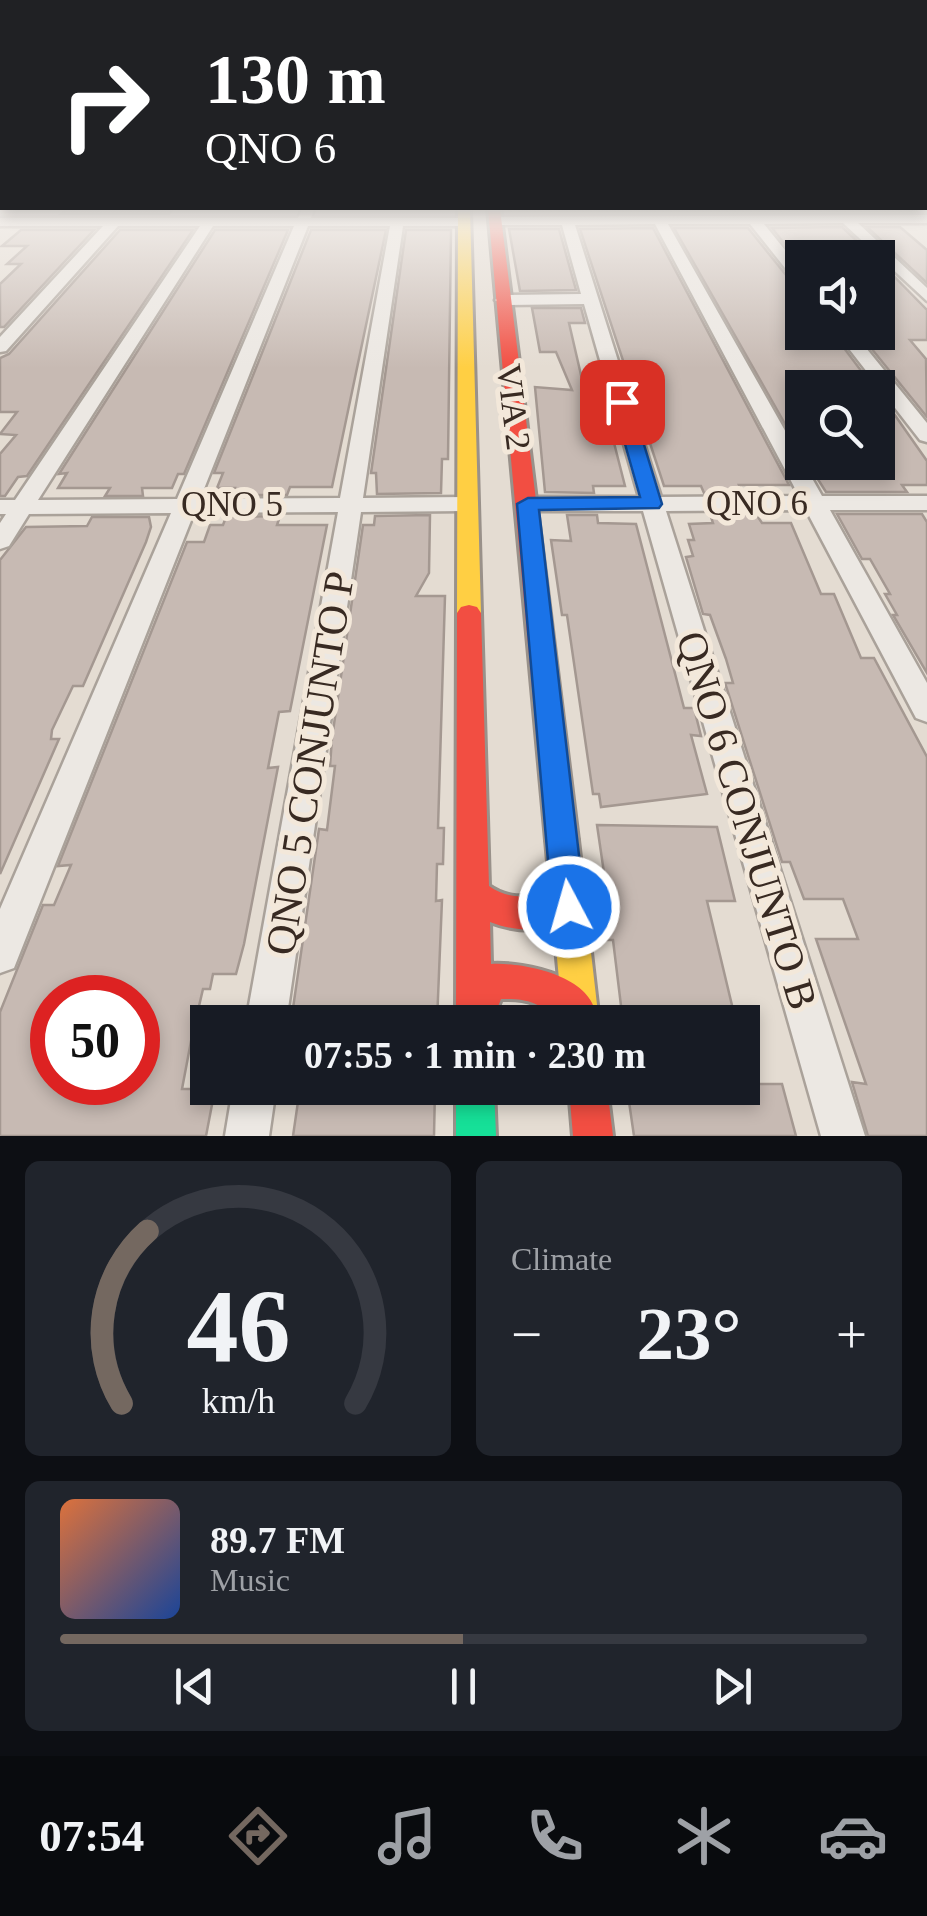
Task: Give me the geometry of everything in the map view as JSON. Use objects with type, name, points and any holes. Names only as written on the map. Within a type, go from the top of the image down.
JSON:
[{"type":"main road","name":"VIA 2","points":[[460,262],[474,1005]]},
{"type":"main road","name":"VIA 2","points":[[499,262],[528,504],[579,1005]]},
{"type":"main road","points":[[463,318],[503,312]]},
{"type":"main road","points":[[473,894],[483,904],[522,920],[569,907]]},
{"type":"main road","points":[[480,1005],[491,982],[528,978],[556,991],[568,1005]]},
{"type":"main road","points":[[475,1105],[476,1136]]},
{"type":"main road","points":[[589,1105],[592,1136]]},
{"type":"street","points":[[0,346],[77,262]]},
{"type":"street","points":[[0,541],[12,507],[181,262]]},
{"type":"street","points":[[0,954],[287,262]]},
{"type":"street","name":"QNO 5 CONJUNTO P","points":[[269,1005],[328,667],[390,262]]},
{"type":"street","name":"QNO 6 CONJUNTO B","points":[[580,262],[844,1136]]},
{"type":"street","points":[[683,262],[927,710]]},
{"type":"street","points":[[892,262],[927,296]]},
{"type":"street","points":[[503,312],[592,299]]},
{"type":"street","points":[[858,350],[927,436]]},
{"type":"street","name":"QNO 6","points":[[528,504],[927,502]]},
{"type":"street","name":"QNO 5","points":[[12,507],[464,504]]},
{"type":"street","points":[[247,1136],[252,1105]]},
{"type":"building","points":[[64,262],[0,327],[0,284],[21,264],[7,264]]},
{"type":"building","points":[[91,262],[171,262],[27,476],[18,477],[5,496],[0,496],[0,454],[16,435],[0,434],[17,412],[0,412],[0,358],[9,354]]},
{"type":"building","points":[[195,262],[274,262],[184,474],[178,474],[172,488],[142,488],[143,496],[105,496],[110,488],[58,488],[67,473],[59,474]]},
{"type":"building","points":[[298,262],[379,262],[332,487],[290,487],[287,495],[233,495],[235,488],[217,488],[223,473],[214,473]]},
{"type":"building","points":[[401,262],[451,262],[448,459],[442,459],[441,493],[377,494],[376,473],[371,473]]},
{"type":"building","points":[[515,262],[568,262],[576,290],[520,291]]},
{"type":"building","points":[[591,262],[671,262],[789,485],[739,485],[743,493],[704,493],[701,486],[664,486]]},
{"type":"building","points":[[693,262],[775,262],[785,274],[785,350],[846,350],[860,370],[785,370],[785,424]]},
{"type":"building","points":[[905,262],[927,262],[927,283]]},
{"type":"building","points":[[895,277],[927,310],[927,340],[910,340],[926,359],[927,417],[895,378],[895,370],[889,370],[873,350],[895,350]]},
{"type":"building","points":[[532,308],[581,308],[585,323],[569,323],[584,388],[600,388],[625,486],[593,486],[594,493],[545,492],[535,387],[572,390],[556,352],[540,352]]},
{"type":"building","points":[[895,415],[927,461],[927,485],[902,485],[907,492],[826,492],[818,480],[895,480]]},
{"type":"building","points":[[710,514],[756,514],[762,523],[791,523],[821,594],[834,594],[861,658],[874,658],[927,757],[927,1136],[868,1136],[852,1082],[866,1084],[816,939],[858,939],[843,899],[804,899],[790,862],[782,862],[725,683],[733,683],[726,659],[710,615],[703,614],[686,557],[693,556],[689,524],[713,523]]},
{"type":"building","points":[[837,514],[922,514],[927,522],[927,673],[893,615],[897,615],[885,594],[890,594],[870,559],[862,559]]},
{"type":"building","points":[[430,515],[429,573],[416,596],[445,596],[438,828],[444,828],[443,864],[437,864],[436,901],[442,900],[438,1005],[293,1005],[319,829],[327,830],[335,766],[330,766],[332,738],[363,525],[374,525],[375,516]]},
{"type":"building","points":[[567,515],[597,515],[598,523],[636,524],[684,708],[694,708],[701,736],[691,735],[707,794],[601,807],[599,794],[593,794],[567,615],[562,615],[551,540],[571,541]]},
{"type":"building","points":[[280,516],[277,525],[327,525],[290,711],[279,712],[268,768],[278,767],[236,974],[213,974],[210,989],[203,989],[199,1005],[190,1005],[190,1047],[182,1089],[190,1089],[190,1105],[212,1105],[206,1136],[0,1136],[0,1012],[43,905],[54,905],[71,865],[58,866],[187,542],[204,542],[210,525],[223,525],[226,517]]},
{"type":"building","points":[[92,517],[149,517],[151,527],[146,542],[83,686],[73,686],[52,730],[51,739],[59,739],[0,874],[0,560],[26,527],[87,526]]},
{"type":"building","points":[[597,825],[717,827],[735,901],[707,901],[732,1005],[621,1005],[613,940],[604,940],[600,900],[608,900]]},
{"type":"building","points":[[760,1084],[782,1084],[796,1136],[634,1136],[629,1105],[760,1105]]},
{"type":"building","points":[[298,1105],[435,1105],[434,1136],[293,1136]]},
{"type":"traffic: fast","points":[[475,1105],[476,1136]]},
{"type":"traffic: slow","points":[[465,262],[469,613]]},
{"type":"traffic: slow","points":[[562,840],[579,1005]]},
{"type":"traffic: jam","points":[[499,262],[562,840]]},
{"type":"traffic: jam","points":[[469,613],[474,1005]]},
{"type":"traffic: jam","points":[[473,894],[496,908],[519,914],[569,907]]},
{"type":"traffic: jam","points":[[478,1005],[491,982],[520,981],[542,986],[568,1005]]},
{"type":"traffic: jam","points":[[590,1105],[593,1136]]},
{"type":"route","points":[[569,907],[528,504],[652,504],[622,402]]}]
